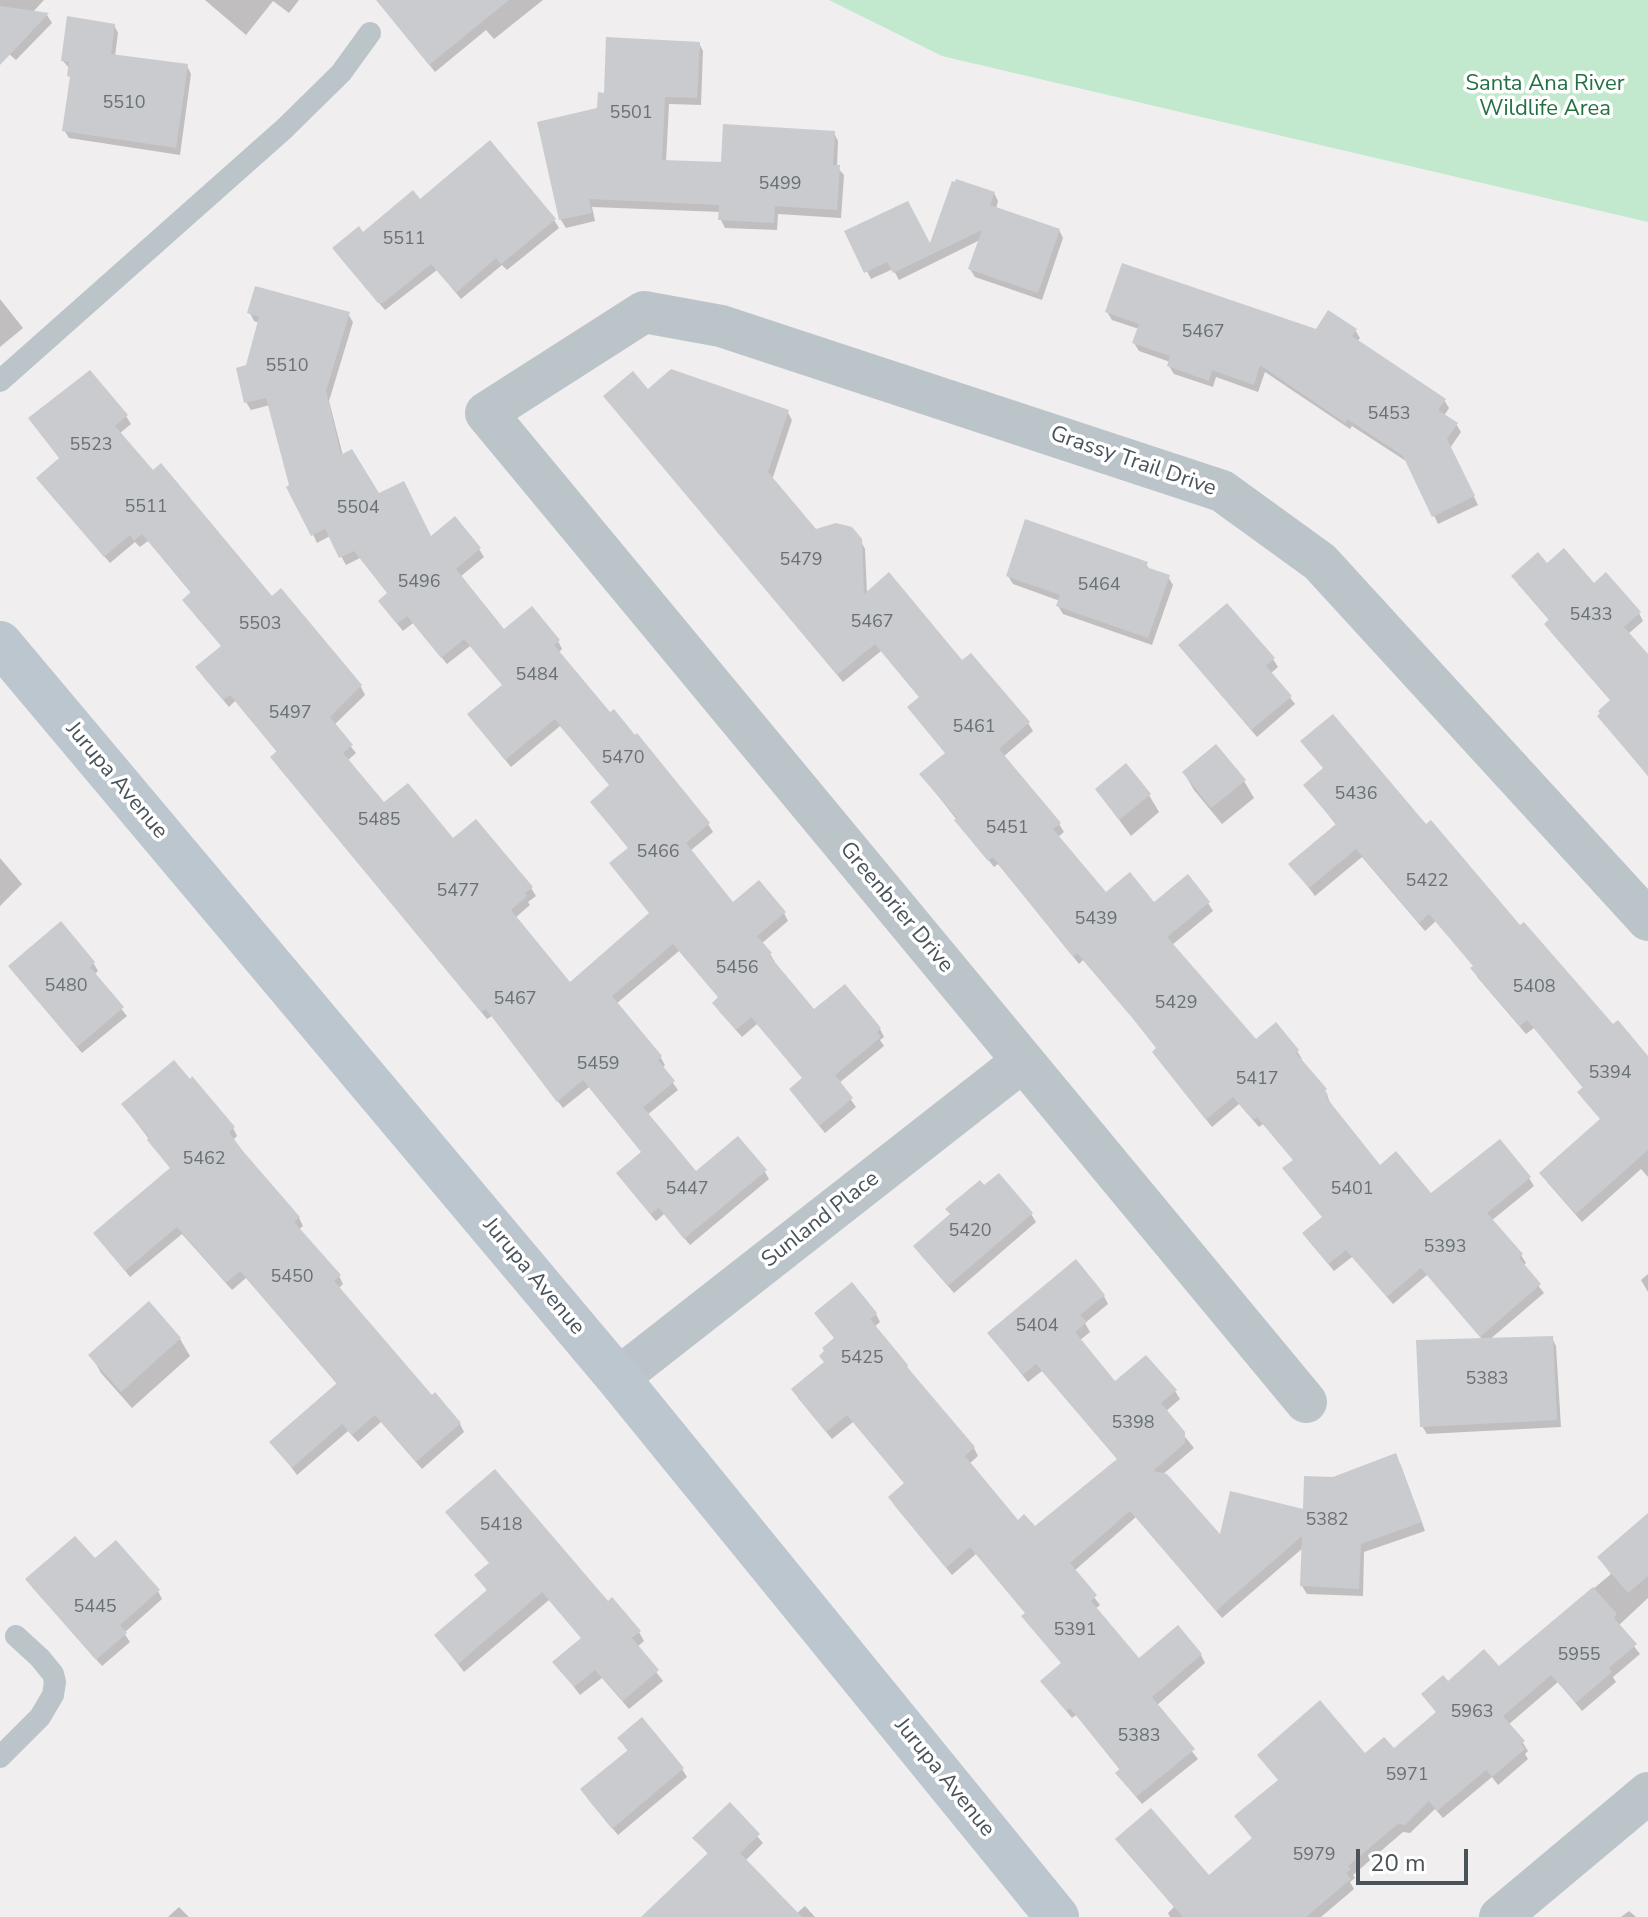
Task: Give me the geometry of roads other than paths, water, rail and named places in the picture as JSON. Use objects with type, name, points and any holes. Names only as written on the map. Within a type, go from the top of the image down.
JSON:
[{"type":"main road","name":"Jurupa Avenue","points":[[0,643],[618,1378],[1057,1917]]},
{"type":"street","name":"Grassy Trail Drive","points":[[486,413],[644,312],[721,326],[1222,491],[1320,562],[1648,920]]},
{"type":"street","name":"Greenbrier Drive","points":[[486,413],[1306,1402]]},
{"type":"street","name":"Sunland Place","points":[[618,1378],[1023,1061]]},
{"type":"street","points":[[1500,1917],[1645,1801]]},
{"type":"lane","points":[[0,381],[284,129],[341,73],[370,33]]},
{"type":"lane","points":[[0,1757],[40,1717],[53,1695],[55,1682],[53,1674],[40,1658],[16,1636]]},
{"type":"park label","name":"Santa Ana River Wildlife Area","points":[[1545,98]]}]
